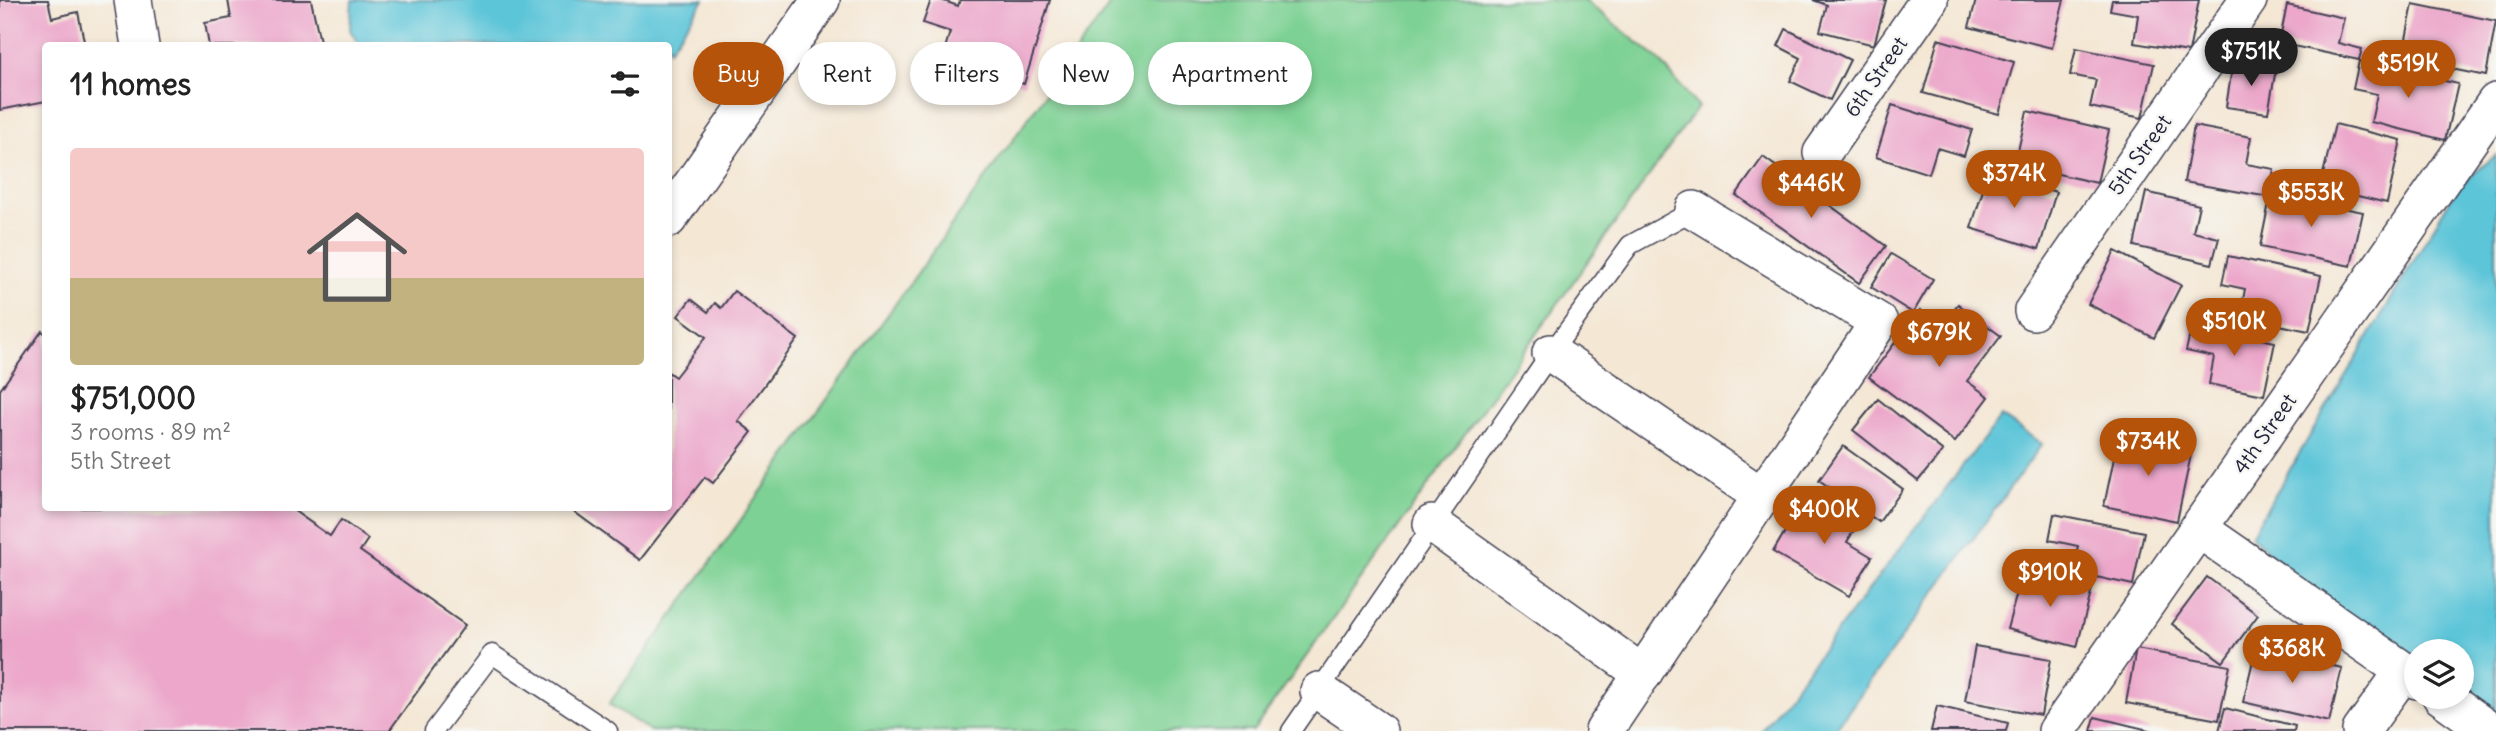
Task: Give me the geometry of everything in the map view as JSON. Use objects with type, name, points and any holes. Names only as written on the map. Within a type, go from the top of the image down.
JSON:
[{"type":"street","points":[[133,0],[139,42]]},
{"type":"street","points":[[672,213],[821,0]]},
{"type":"street","name":"6th Street","points":[[1822,153],[1929,0]]},
{"type":"street","name":"5th Street","points":[[2033,311],[2248,0]]},
{"type":"street","name":"4th Street","points":[[2057,731],[2496,102]]},
{"type":"street","points":[[1604,731],[1879,322],[1694,210]]},
{"type":"street","points":[[1551,353],[1763,497]]},
{"type":"street","points":[[1432,524],[1643,674]]},
{"type":"street","points":[[2199,529],[2404,671]]},
{"type":"street","points":[[2361,731],[2404,682]]},
{"type":"street","points":[[1319,691],[1378,731]]},
{"type":"street","points":[[2459,709],[2490,731]]},
{"type":"lane","points":[[1291,731],[1551,353],[1630,245],[1694,210]]},
{"type":"lane","points":[[436,730],[492,654],[608,731]]},
{"type":"green space","points":[[1113,0],[1585,0],[1659,60],[1698,107],[1253,731],[650,731],[609,704],[1038,105],[1134,105],[1134,42],[1083,42]]},
{"type":"water","points":[[352,0],[704,0],[672,46],[672,42],[357,42],[350,30]]},
{"type":"water","points":[[2496,155],[2496,728],[2474,707],[2474,639],[2404,639],[2404,669],[2354,636],[2251,535],[2457,188]]},
{"type":"water","points":[[2001,416],[2042,444],[1834,731],[1761,731]]},
{"type":"building","points":[[0,0],[48,0],[52,18],[78,12],[84,42],[42,42],[42,102],[0,110]]},
{"type":"building","points":[[228,0],[311,0],[320,42],[208,42],[205,23],[231,18]]},
{"type":"building","points":[[931,0],[941,0],[958,6],[960,0],[1050,0],[1024,84],[1024,42],[947,42],[950,32],[923,23]]},
{"type":"building","points":[[1813,0],[1886,0],[1874,45],[1820,31],[1827,5]]},
{"type":"building","points":[[1976,0],[2064,0],[2052,48],[1969,27]]},
{"type":"building","points":[[2112,0],[2199,0],[2189,52],[2134,43],[2138,15],[2110,10]]},
{"type":"building","points":[[2413,4],[2496,21],[2486,76],[2402,59]]},
{"type":"building","points":[[2287,5],[2344,18],[2338,43],[2362,49],[2359,60],[2279,43]]},
{"type":"building","points":[[1786,29],[1850,60],[1830,100],[1790,81],[1801,58],[1778,46]]},
{"type":"building","points":[[1938,39],[2014,62],[1999,114],[1923,93]]},
{"type":"building","points":[[2076,48],[2154,64],[2142,118],[2090,107],[2096,80],[2070,75]]},
{"type":"building","points":[[2359,61],[2458,84],[2445,140],[2371,122],[2377,94],[2353,89]]},
{"type":"building","points":[[2233,62],[2276,69],[2268,113],[2226,107]]},
{"type":"building","points":[[1892,105],[1972,130],[1964,156],[1937,148],[1929,174],[1876,157]]},
{"type":"building","points":[[2027,111],[2109,130],[2097,183],[2015,164]]},
{"type":"building","points":[[2335,124],[2401,140],[2387,203],[2320,187]]},
{"type":"building","points":[[2194,126],[2251,137],[2246,164],[2274,169],[2269,197],[2184,182]]},
{"type":"building","points":[[1763,157],[1886,246],[1859,283],[1736,195]]},
{"type":"building","points":[[1989,171],[2056,192],[2039,249],[1971,228]]},
{"type":"building","points":[[2146,192],[2199,205],[2193,232],[2219,238],[2212,264],[2134,246]]},
{"type":"building","points":[[2271,193],[2363,212],[2351,266],[2260,247]]},
{"type":"building","points":[[2115,251],[2181,285],[2154,338],[2088,304]]},
{"type":"building","points":[[1891,254],[1933,279],[1913,313],[1871,287]]},
{"type":"building","points":[[2228,256],[2321,276],[2309,331],[2240,317],[2245,289],[2222,284]]},
{"type":"building","points":[[734,291],[798,339],[738,421],[752,432],[713,483],[705,477],[640,560],[573,511],[672,511],[672,375],[675,377],[706,337],[678,316],[691,299],[708,312],[715,303],[721,308]]},
{"type":"building","points":[[1958,304],[2001,336],[1967,381],[1989,397],[1955,442],[1869,377],[1920,310],[1941,326]]},
{"type":"building","points":[[2192,325],[2275,342],[2264,395],[2209,384],[2214,357],[2186,351]]},
{"type":"building","points":[[42,331],[42,511],[294,511],[330,536],[341,520],[368,539],[360,551],[465,625],[389,731],[0,731],[0,390]]},
{"type":"building","points":[[1878,399],[1943,451],[1918,481],[1853,430]]},
{"type":"building","points":[[2119,434],[2192,450],[2177,521],[2104,506]]},
{"type":"building","points":[[1843,446],[1903,489],[1879,522],[1819,480]]},
{"type":"building","points":[[1807,494],[1858,523],[1847,542],[1872,557],[1849,596],[1773,552]]},
{"type":"building","points":[[2054,514],[2144,532],[2133,585],[2073,572],[2078,546],[2049,540]]},
{"type":"building","points":[[2023,571],[2092,589],[2077,647],[2007,629]]},
{"type":"building","points":[[2207,577],[2258,615],[2223,662],[2172,624]]},
{"type":"building","points":[[1975,646],[2051,659],[2041,715],[1965,701]]},
{"type":"building","points":[[2256,648],[2342,668],[2329,722],[2243,702]]},
{"type":"building","points":[[2136,649],[2230,666],[2219,720],[2126,703]]},
{"type":"building","points":[[1937,706],[2008,723],[2006,731],[1931,731]]},
{"type":"building","points":[[2225,708],[2295,726],[2294,731],[2219,731]]},
{"type":"building","points":[[2095,717],[2149,730],[2091,731]]}]
